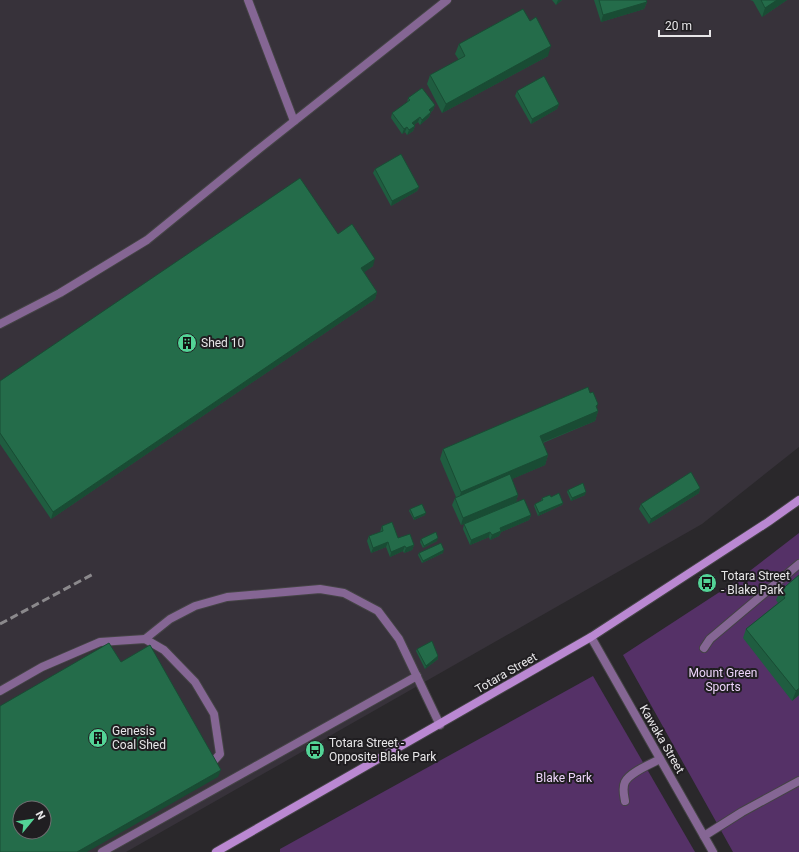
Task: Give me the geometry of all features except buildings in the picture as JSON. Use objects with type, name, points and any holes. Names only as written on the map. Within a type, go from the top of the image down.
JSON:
[{"type":"main road","name":"Totara Street","points":[[216,852],[440,725],[590,637],[799,500]]},
{"type":"street","points":[[248,0],[294,121]]},
{"type":"street","points":[[0,324],[60,293],[147,240],[447,0]]},
{"type":"street","points":[[704,648],[710,639],[799,564]]},
{"type":"street","points":[[145,639],[170,619],[195,606],[227,597],[320,589],[344,593],[378,611],[399,639],[440,725]]},
{"type":"street","name":"Kawaka Street","points":[[590,637],[713,852]]},
{"type":"street","points":[[0,691],[42,667],[100,642],[145,639],[164,650],[195,682],[214,714],[220,754],[211,764]]},
{"type":"street","points":[[102,852],[416,676]]},
{"type":"street","points":[[625,801],[625,782],[631,775],[660,759]]},
{"type":"street","points":[[704,836],[742,812],[799,781]]},
{"type":"shaded area","points":[[0,0],[799,0],[799,447],[702,524],[126,852],[0,852]]},
{"type":"green space","name":"Mount Green Sports","points":[[799,533],[799,852],[733,852],[623,655],[738,580]]},
{"type":"green space","name":"Blake Park","points":[[593,676],[695,852],[280,852],[280,849]]},
{"type":"railway","points":[[0,624],[95,573]]},
{"type":"place","name":"Shed 10","points":[[187,343]]},
{"type":"place","name":"Totara Street - Blake Park","points":[[707,583]]},
{"type":"place","name":"Genesis Coal Shed","points":[[98,738]]},
{"type":"place","name":"Totara Street - Opposite Blake Park","points":[[315,750]]}]
